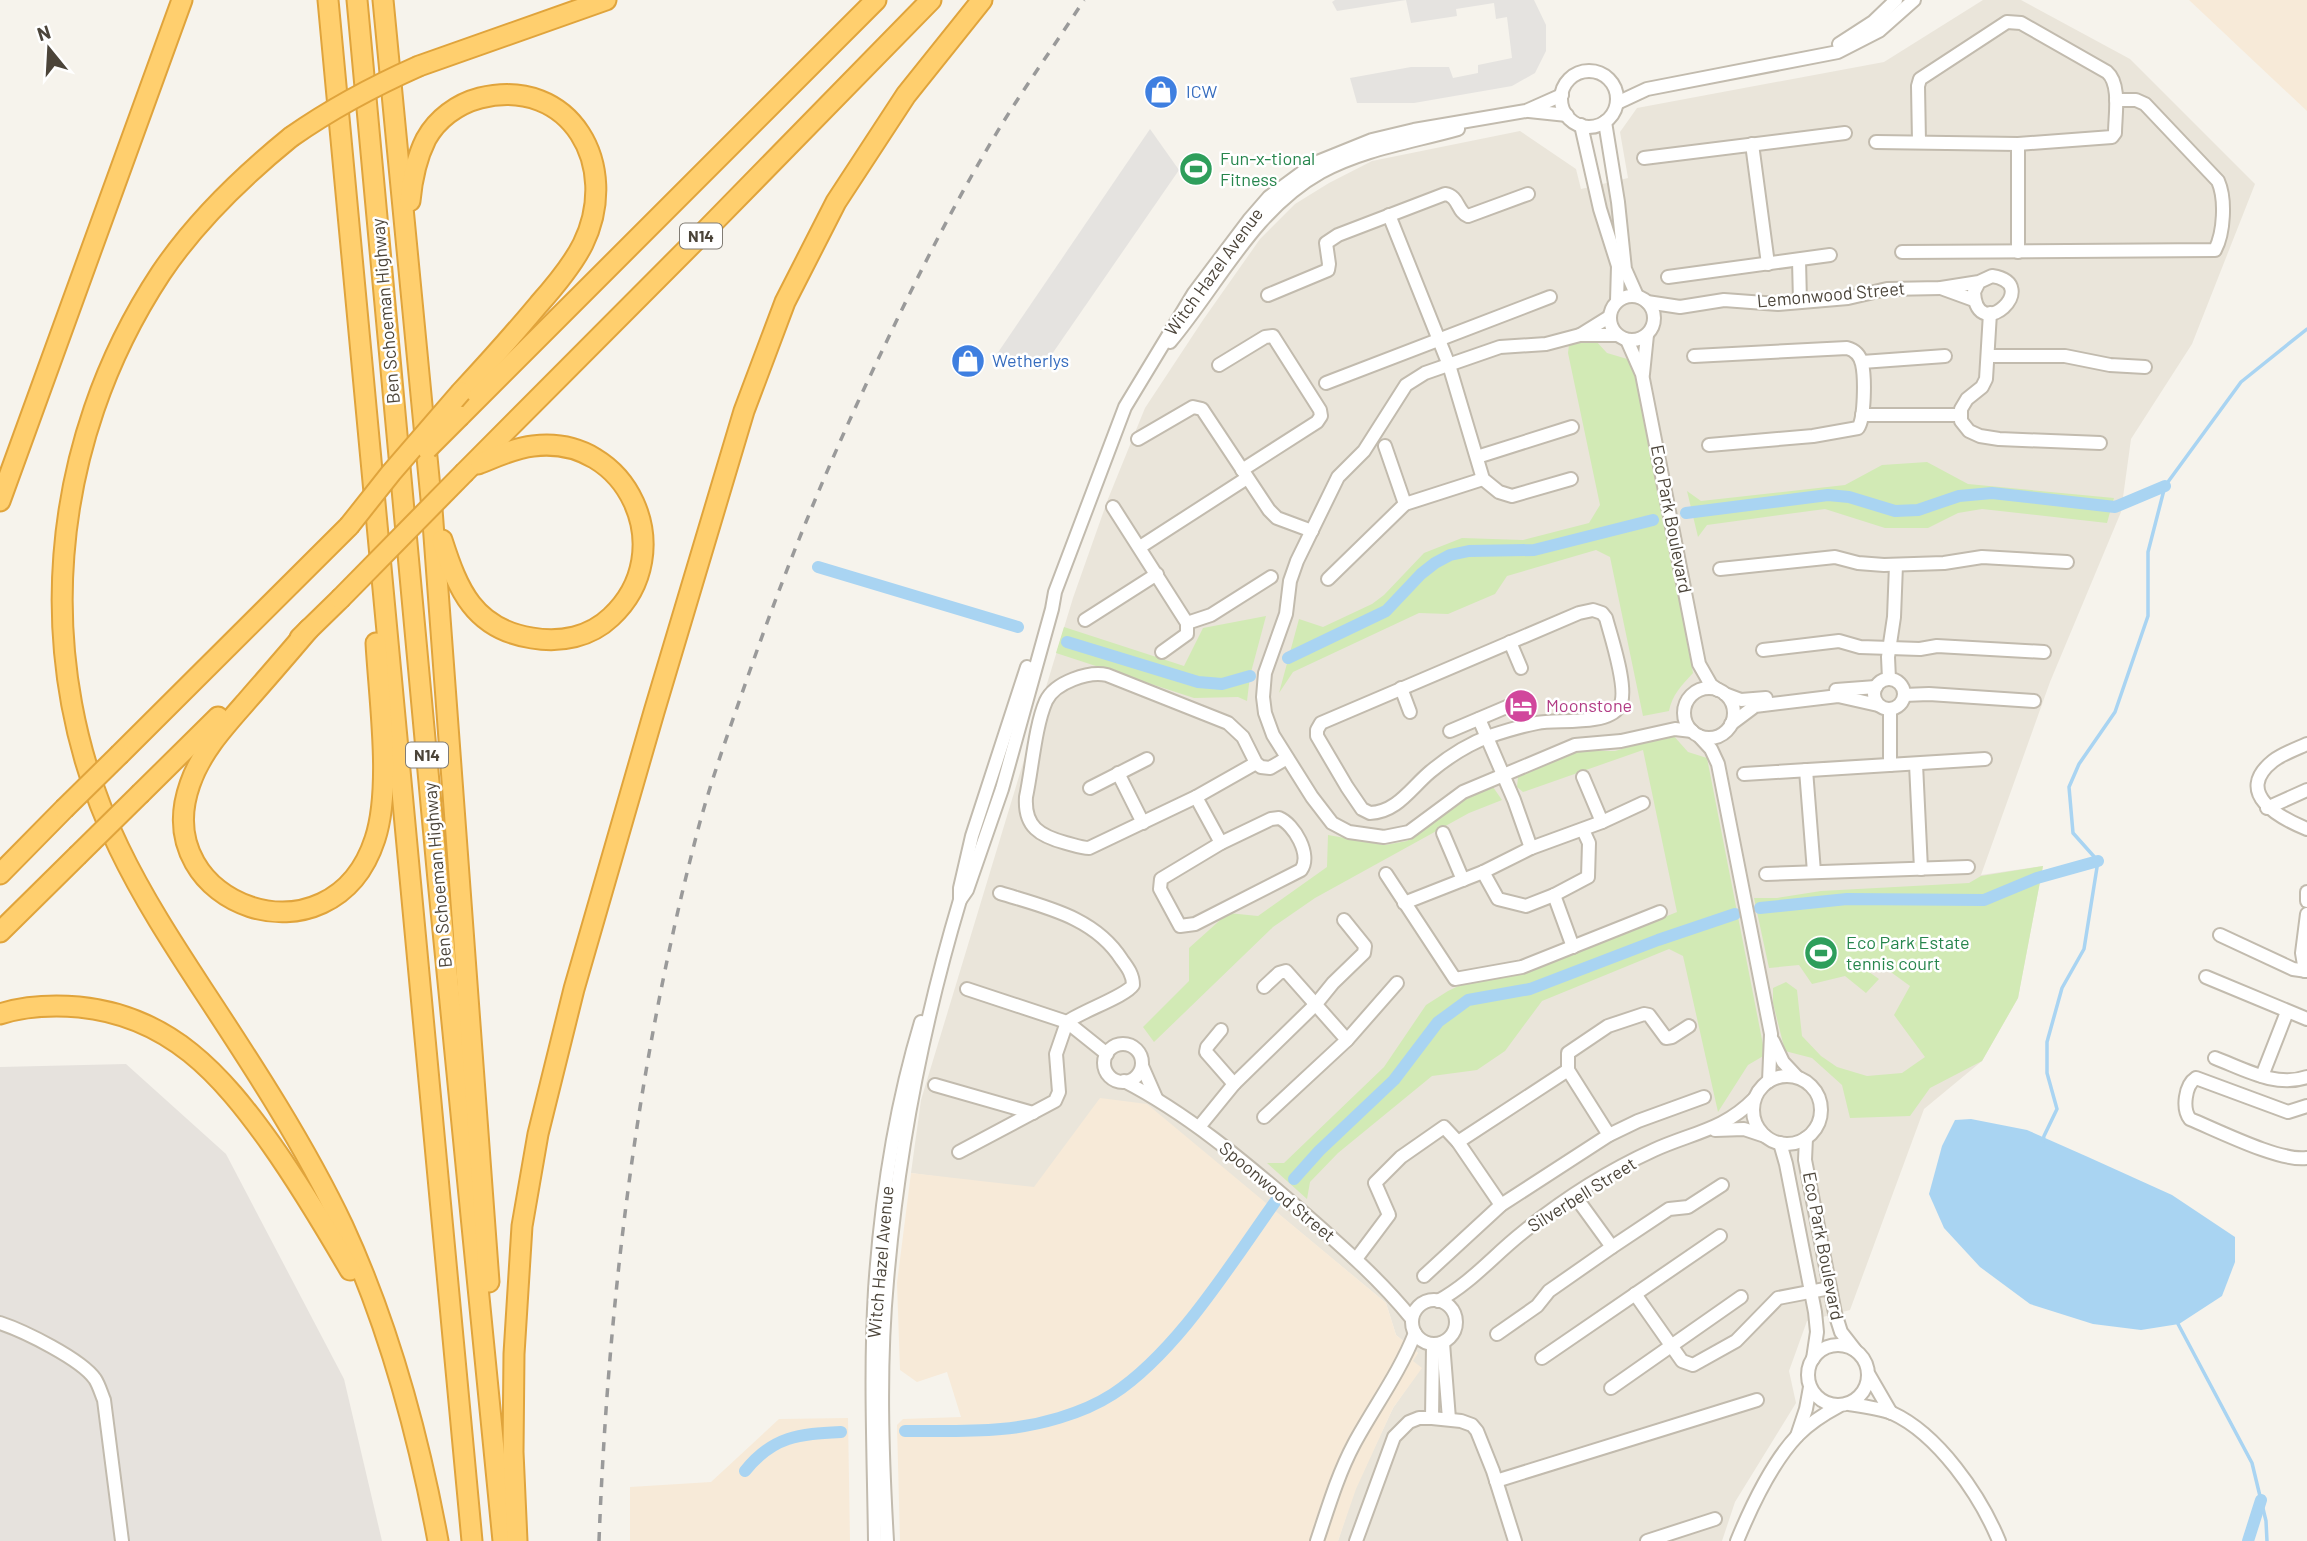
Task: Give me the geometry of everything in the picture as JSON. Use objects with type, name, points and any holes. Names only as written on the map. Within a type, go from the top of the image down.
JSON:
[{"type":"highway","points":[[0,501],[182,0]]},
{"type":"highway","name":"Ben Schoeman Highway","points":[[328,0],[472,1541]]},
{"type":"highway","name":"Ben Schoeman Highway","points":[[357,0],[439,894],[503,1541]]},
{"type":"highway","points":[[383,0],[432,509],[499,1416],[499,1510]]},
{"type":"highway","points":[[438,1541],[409,1409],[382,1326],[342,1225],[265,1086],[172,943],[119,848],[102,811],[76,733],[63,649],[65,534],[73,485],[96,400],[113,359],[163,270],[195,229],[233,188],[290,137],[325,113],[386,80],[606,0]]},
{"type":"highway","name":"N14","points":[[0,874],[876,0]]},
{"type":"highway","name":"N14","points":[[0,932],[340,599],[931,0]]},
{"type":"highway","points":[[517,1541],[513,1452],[514,1354],[523,1226],[538,1134],[574,989],[732,450],[767,345],[785,302],[836,202],[906,95],[982,0]]},
{"type":"highway","points":[[349,526],[391,472],[557,283],[583,244],[597,194],[595,165],[584,140],[563,115],[538,100],[507,94],[476,99],[461,105],[448,113],[436,126],[427,137],[412,179],[410,203],[413,292]]},
{"type":"highway","points":[[432,509],[459,587],[473,608],[495,626],[522,636],[540,639],[568,638],[596,629],[621,608],[638,582],[644,553],[644,536],[636,506],[608,468],[592,457],[553,445],[521,448],[466,470]]},
{"type":"highway","points":[[309,629],[213,739],[189,785],[185,805],[186,835],[193,857],[204,875],[226,897],[263,911],[280,913],[300,910],[339,893],[361,869],[380,821],[383,774],[371,466]]},
{"type":"highway","points":[[0,1014],[50,1006],[95,1009],[140,1022],[174,1040],[200,1060],[239,1099],[294,1176],[382,1326]]},
{"type":"street","points":[[1820,54],[1873,22],[1896,0]]},
{"type":"street","points":[[1617,103],[1647,89],[1838,52],[1868,38],[1891,22],[1914,0]]},
{"type":"street","points":[[1876,142],[2018,144],[2112,137],[2115,133],[2116,100],[2113,79],[2110,74],[2021,23],[2012,21],[1920,79],[1919,142]]},
{"type":"street","points":[[1612,82],[1616,89],[1617,103],[1613,114],[1605,122],[1581,125],[1567,115],[1562,95],[1567,82],[1580,72],[1597,72],[1612,82],[1647,89]]},
{"type":"street","name":"Witch Hazel Avenue","points":[[887,1541],[883,1411],[887,1281],[907,1121],[934,989],[960,901],[967,890],[1002,789],[1055,592],[1125,407],[1153,361],[1185,325],[1259,225],[1276,205],[1295,190],[1320,173],[1363,154],[1441,134],[1477,121],[1526,111],[1562,95]]},
{"type":"street","points":[[1902,252],[2213,251],[2217,248],[2221,228],[2222,208],[2218,181],[2145,104],[2136,100],[2116,100]]},
{"type":"street","name":"Witch Hazel Avenue","points":[[1526,111],[1567,115]]},
{"type":"street","points":[[1580,335],[1637,340],[1650,330],[1654,312],[1642,299],[1625,269],[1605,122]]},
{"type":"street","points":[[1581,125],[1600,209],[1618,266],[1617,301],[1609,317],[1580,335],[1546,344],[1500,347],[1417,377],[1402,390],[1364,451],[1338,477],[1292,574],[1286,614],[1263,683],[1267,723],[1287,758],[1332,823],[1349,832],[1384,837],[1409,832],[1454,797],[1575,745],[1621,741],[1675,729],[1716,737],[1755,706],[1838,696],[1884,707],[1899,705],[1904,695],[1901,685],[1889,679],[1879,683],[1874,696],[1884,707],[1890,765]]},
{"type":"street","points":[[1644,158],[1845,133]]},
{"type":"street","points":[[1752,144],[1768,264]]},
{"type":"street","points":[[2018,144],[2018,252]]},
{"type":"street","points":[[1268,295],[1328,270],[1326,243],[1329,239],[1389,215],[1448,194],[1463,214],[1468,216],[1528,194]]},
{"type":"street","points":[[1389,215],[1449,365],[1483,479],[1499,492],[1512,496],[1571,480]]},
{"type":"street","points":[[1992,276],[1994,252]]},
{"type":"street","points":[[1668,277],[1830,255]]},
{"type":"street","points":[[1799,260],[1800,302]]},
{"type":"street","points":[[1992,276],[2006,282],[2011,294],[2006,308],[1998,313],[1983,311],[1974,300],[1974,292],[1979,282],[1992,276]]},
{"type":"street","name":"Lemonwood Street","points":[[1642,299],[1680,307],[1724,300],[1769,304],[1848,298],[1887,289],[1941,288],[1979,282]]},
{"type":"street","name":"Lemonwood Street","points":[[1941,288],[1974,300]]},
{"type":"street","points":[[1617,301],[1626,296],[1642,299]]},
{"type":"street","points":[[1325,383],[1550,297]]},
{"type":"street","name":"Lemonwood Street","points":[[1650,330],[1680,307]]},
{"type":"street","points":[[1990,313],[1984,383],[1967,399],[1961,415],[1965,428],[1980,436],[1999,439],[2100,443]]},
{"type":"street","points":[[1609,317],[1613,330],[1622,338]]},
{"type":"street","name":"Eco Park Boulevard","points":[[1643,374],[1650,330]]},
{"type":"street","points":[[1140,547],[1317,422],[1321,416],[1320,410],[1273,336],[1265,337],[1219,365]]},
{"type":"street","name":"Eco Park Boulevard","points":[[1622,338],[1643,374],[1699,664],[1696,688],[1692,695]]},
{"type":"street","points":[[1694,356],[1847,348],[1856,351],[1862,362],[1862,415],[1858,428],[1829,434],[1709,445]]},
{"type":"street","points":[[1862,362],[1945,356]]},
{"type":"street","points":[[1988,356],[2065,356],[2110,365],[2145,367]]},
{"type":"street","points":[[1138,439],[1193,407],[1199,407],[1206,412],[1274,515],[1312,531]]},
{"type":"street","points":[[1862,415],[1961,415]]},
{"type":"street","points":[[1477,457],[1572,427]]},
{"type":"street","points":[[1385,446],[1405,504]]},
{"type":"street","points":[[1328,579],[1405,504],[1483,479]]},
{"type":"street","points":[[1113,507],[1187,623],[1187,634],[1162,652]]},
{"type":"street","points":[[1720,569],[1835,557],[1858,563],[1896,565],[1944,563],[1982,557],[2067,562]]},
{"type":"street","points":[[1889,679],[1896,565]]},
{"type":"street","points":[[1085,620],[1157,574]]},
{"type":"street","points":[[1187,623],[1211,615],[1271,577]]},
{"type":"street","points":[[1593,610],[1602,613],[1606,618],[1622,683],[1621,705],[1612,714],[1598,718],[1538,722],[1487,737],[1446,760],[1393,807],[1376,813],[1366,812],[1347,788],[1322,746],[1317,730],[1328,718],[1401,688],[1580,613],[1593,610]]},
{"type":"street","points":[[1763,650],[1839,641],[1857,647],[1920,649],[1937,646],[2044,652]]},
{"type":"street","points":[[1510,642],[1521,668]]},
{"type":"street","name":"Eco Park Boulevard","points":[[1699,664],[1711,685],[1721,692]]},
{"type":"street","points":[[1256,764],[1243,737],[1228,723],[1107,675],[1087,674],[1058,688],[1046,701],[1026,797],[1026,812],[1030,822],[1044,836],[1082,848],[1097,846],[1256,764],[1270,768],[1287,758]]},
{"type":"street","points":[[1654,732],[1678,719],[1692,695],[1700,690],[1721,692],[1741,700],[1876,687]]},
{"type":"street","points":[[1401,688],[1410,712]]},
{"type":"street","points":[[1718,764],[1733,708],[1721,692]]},
{"type":"street","points":[[1904,695],[1929,694],[2034,701]]},
{"type":"street","points":[[1450,731],[1509,706]]},
{"type":"street","points":[[1684,710],[1687,725],[1710,749],[1718,764],[1771,1034],[1783,1062],[1797,1077]]},
{"type":"street","points":[[1479,719],[1531,848]]},
{"type":"street","points":[[2307,744],[2275,759],[2262,774],[2258,787],[2267,808],[2307,829]]},
{"type":"street","points":[[1090,788],[1147,759]]},
{"type":"street","points":[[1744,774],[1985,760]]},
{"type":"street","points":[[1916,764],[1921,869]]},
{"type":"street","points":[[1806,771],[1814,872]]},
{"type":"street","points":[[1118,773],[1143,823]]},
{"type":"street","points":[[1583,777],[1602,822]]},
{"type":"street","points":[[2267,808],[2307,790]]},
{"type":"street","points":[[1196,796],[1221,843]]},
{"type":"street","points":[[1404,903],[1643,803]]},
{"type":"street","points":[[1279,818],[1289,823],[1306,862],[1295,874],[1195,924],[1180,926],[1160,889],[1161,879],[1221,843],[1271,819],[1279,818]]},
{"type":"street","points":[[1483,872],[1498,899],[1527,906],[1588,877],[1589,845],[1583,830]]},
{"type":"street","points":[[1443,833],[1463,880]]},
{"type":"street","points":[[1766,874],[1968,867]]},
{"type":"street","points":[[1386,874],[1454,979],[1522,967],[1660,912]]},
{"type":"street","points":[[2307,891],[2307,901]]},
{"type":"street","points":[[959,1152],[1058,1097],[1056,1054],[1067,1022],[1088,1008],[1131,989],[1133,985],[1131,974],[1117,952],[1091,928],[1060,912],[1000,893]]},
{"type":"street","points":[[1553,895],[1573,947]]},
{"type":"street","points":[[2220,935],[2293,969],[2306,971],[2302,953],[2307,915]]},
{"type":"street","points":[[1199,1127],[1234,1084],[1316,1004],[1366,950],[1344,920]]},
{"type":"street","points":[[1264,987],[1286,971],[1347,1040]]},
{"type":"street","points":[[2206,976],[2307,1019]]},
{"type":"street","points":[[1264,1117],[1347,1040],[1396,983]]},
{"type":"street","name":"Witch Hazel Avenue","points":[[875,1541],[874,1343],[879,1252],[903,1082],[926,1004],[934,989]]},
{"type":"street","points":[[967,989],[1067,1022],[1107,1054]]},
{"type":"street","points":[[2262,1076],[2287,1012]]},
{"type":"street","points":[[1609,1135],[1568,1070],[1568,1053],[1608,1026],[1647,1013],[1666,1038],[1689,1026]]},
{"type":"street","points":[[1221,1030],[1206,1052],[1234,1084]]},
{"type":"street","points":[[1769,1081],[1771,1034]]},
{"type":"street","points":[[1142,1066],[1133,1079],[1124,1082],[1116,1080],[1106,1069],[1107,1054],[1115,1046],[1129,1045],[1140,1054],[1142,1066],[1156,1098]]},
{"type":"street","points":[[2215,1058],[2262,1076],[2290,1081],[2307,1077]]},
{"type":"street","points":[[1458,1142],[1568,1070]]},
{"type":"street","points":[[1788,1076],[1797,1077],[1807,1082],[1820,1099],[1819,1121],[1806,1138],[1798,1142],[1780,1143],[1765,1136],[1754,1119],[1754,1100],[1760,1089],[1769,1081],[1788,1076]]},
{"type":"street","points":[[2307,1106],[2288,1112],[2196,1078],[2188,1085],[2185,1111],[2189,1119],[2270,1152],[2298,1160],[2307,1158]]},
{"type":"street","name":"Spoonwood Street","points":[[1124,1082],[1156,1098],[1199,1127],[1356,1259],[1412,1319]]},
{"type":"street","points":[[935,1085],[1033,1113]]},
{"type":"street","points":[[1424,1276],[1501,1205],[1609,1135],[1638,1121],[1703,1097]]},
{"type":"street","name":"Silverbell Street","points":[[1432,1301],[1467,1283],[1523,1232],[1615,1170],[1656,1149],[1711,1130],[1737,1116],[1754,1100]]},
{"type":"street","points":[[1356,1259],[1389,1215],[1375,1184],[1401,1157],[1444,1128],[1458,1142],[1501,1205]]},
{"type":"street","name":"Silverbell Street","points":[[1711,1130],[1744,1129],[1765,1136]]},
{"type":"street","name":"Eco Park Boulevard","points":[[1806,1138],[1805,1160],[1840,1332],[1855,1350]]},
{"type":"street","name":"Eco Park Boulevard","points":[[1780,1143],[1811,1292],[1817,1332],[1813,1359]]},
{"type":"street","points":[[1497,1334],[1537,1306],[1549,1292],[1669,1209],[1690,1206],[1722,1185]]},
{"type":"street","points":[[1575,1196],[1612,1247]]},
{"type":"street","points":[[1542,1358],[1720,1236]]},
{"type":"street","name":"Silverbell Street","points":[[1455,1314],[1467,1283]]},
{"type":"street","points":[[1635,1294],[1682,1362],[1693,1365],[1736,1340],[1778,1298],[1830,1288]]},
{"type":"street","points":[[1391,1294],[1448,1305],[1455,1314],[1457,1324],[1454,1332],[1405,1358]]},
{"type":"street","points":[[1611,1388],[1741,1297]]},
{"type":"street","points":[[1432,1301],[1418,1307],[1412,1319],[1419,1339],[1434,1344]]},
{"type":"street","points":[[0,1323],[82,1365],[95,1380],[104,1400],[122,1541]]},
{"type":"street","points":[[1318,1541],[1331,1496],[1353,1446],[1405,1358],[1415,1333]]},
{"type":"street","points":[[1432,1418],[1434,1344]]},
{"type":"street","points":[[1434,1344],[1449,1419]]},
{"type":"street","points":[[1737,1541],[1765,1482],[1797,1436],[1807,1409],[1809,1368],[1821,1350],[1844,1345],[1855,1350],[1867,1365],[1869,1375],[1891,1413]]},
{"type":"street","points":[[1797,1436],[1817,1419],[1864,1392],[1869,1375]]},
{"type":"street","points":[[1810,1387],[1821,1401],[1891,1413],[1914,1426],[1941,1452],[1971,1489],[1999,1541]]},
{"type":"street","points":[[1496,1481],[1757,1400]]},
{"type":"street","points":[[1356,1541],[1394,1437],[1409,1422],[1419,1418],[1449,1419],[1472,1425],[1477,1431],[1515,1541]]},
{"type":"street","points":[[1647,1541],[1715,1520]]},
{"type":"shaded area","points":[[1406,0],[1337,11],[1332,2]]},
{"type":"shaded area","points":[[1406,0],[1534,0],[1546,25],[1546,51],[1535,73],[1512,86],[1414,103],[1357,103],[1350,78],[1411,67],[1449,67],[1453,78],[1478,73],[1478,65],[1512,58],[1507,17],[1496,19],[1494,3],[1456,9],[1457,16],[1411,23]]},
{"type":"shaded area","points":[[1983,0],[2021,0],[2130,59],[2255,184],[2192,344],[2131,439],[2121,512],[2050,682],[1981,875],[2043,866],[2018,998],[1982,1061],[1924,1109],[1850,1310],[1807,1321],[1789,1371],[1796,1403],[1735,1502],[1722,1541],[1338,1541],[1355,1489],[1393,1408],[1421,1368],[1412,1361],[1418,1353],[1396,1335],[1386,1303],[1149,1107],[1036,1190],[911,1173],[921,1100],[1073,598],[1108,499],[1145,408],[1260,239],[1295,204],[1372,161],[1520,131],[1576,169],[1581,189],[1628,178],[1620,132],[1637,108],[1884,62]]},
{"type":"shaded area","points":[[2189,0],[2307,0],[2307,111]]},
{"type":"shaded area","points":[[1150,129],[1179,170],[1041,370],[997,354]]},
{"type":"shaded area","points":[[126,1064],[226,1154],[344,1379],[382,1541],[0,1541],[0,1067]]},
{"type":"shaded area","points":[[1100,1098],[1147,1104],[1386,1303],[1396,1335],[1418,1353],[1413,1361],[1422,1368],[1393,1408],[1356,1489],[1338,1541],[900,1541],[897,1425],[903,1419],[961,1417],[947,1372],[917,1382],[900,1370],[897,1283],[911,1173],[1034,1187]]},
{"type":"shaded area","points":[[848,1418],[850,1541],[630,1541],[630,1487],[711,1482],[779,1419]]},
{"type":"green space","points":[[1595,340],[1607,353],[1634,361],[1693,673],[1675,695],[1669,711],[1643,716],[1610,557],[1596,550],[1507,576],[1495,594],[1448,614],[1419,613],[1293,672],[1279,693],[1299,619],[1323,627],[1372,604],[1424,553],[1462,538],[1523,540],[1589,523],[1600,505],[1568,353],[1569,345]]},
{"type":"green space","points":[[1927,462],[1968,484],[2114,498],[2107,523],[1982,509],[1958,513],[1928,528],[1885,528],[1825,509],[1707,525],[1698,537],[1687,491],[1701,501],[1845,485],[1882,465]]},
{"type":"green space","points":[[1266,616],[1250,676],[1247,701],[1238,697],[1194,698],[1056,653],[1064,627],[1184,666],[1203,628]]},
{"type":"green space","points":[[1672,734],[1688,752],[1707,758],[1765,1055],[1748,1065],[1718,1112],[1683,956],[1669,949],[1542,1001],[1505,1051],[1477,1070],[1432,1076],[1338,1153],[1310,1182],[1307,1199],[1267,1163],[1284,1163],[1384,1067],[1426,1005],[1473,979],[1527,973],[1677,912],[1643,750],[1523,792],[1517,787],[1518,777],[1580,751],[1615,751]]},
{"type":"green space","points":[[1493,787],[1502,800],[1469,813],[1315,898],[1273,927],[1154,1042],[1143,1027],[1189,981],[1189,948],[1228,913],[1258,916],[1327,867],[1328,835],[1385,845],[1407,841],[1458,802]]},
{"type":"green space","points":[[2043,866],[2018,998],[1982,1061],[1930,1088],[1910,1116],[1850,1118],[1842,1085],[1812,1058],[1785,1051],[1773,1003],[1773,988],[1786,982],[1797,990],[1802,1036],[1821,1056],[1837,1067],[1867,1076],[1902,1073],[1925,1057],[1894,1015],[1910,986],[1877,962],[1869,972],[1879,979],[1866,993],[1845,976],[1812,984],[1799,965],[1769,968],[1754,898],[1777,898],[1821,891],[1969,883],[1981,876]]},
{"type":"water","points":[[1971,1119],[2027,1130],[2088,1157],[2172,1195],[2235,1237],[2235,1262],[2222,1296],[2179,1324],[2141,1330],[2093,1324],[2030,1304],[1980,1267],[1944,1228],[1929,1194],[1942,1146],[1955,1120]]},
{"type":"waterway","points":[[2043,1141],[2057,1109],[2047,1073],[2047,1042],[2062,988],[2084,949],[2098,861],[2073,833],[2069,787],[2079,764],[2115,712],[2148,616],[2148,552],[2165,486],[2241,382],[2307,329]]},
{"type":"waterway","points":[[1686,513],[1828,495],[1849,497],[1895,511],[1918,510],[1959,496],[1992,493],[2115,507],[2165,486]]},
{"type":"waterway","points":[[1288,658],[1386,611],[1421,574],[1450,555],[1469,551],[1534,550],[1653,520]]},
{"type":"waterway","points":[[818,567],[1018,627]]},
{"type":"waterway","points":[[1067,642],[1198,682],[1222,684],[1250,676]]},
{"type":"waterway","points":[[1760,908],[1847,899],[1984,900],[2037,878],[2098,861]]},
{"type":"waterway","points":[[1294,1179],[1319,1151],[1394,1080],[1438,1022],[1468,1000],[1530,989],[1735,914]]},
{"type":"waterway","points":[[905,1431],[977,1431],[1030,1425],[1074,1413],[1113,1394],[1159,1355],[1181,1331],[1275,1202]]},
{"type":"waterway","points":[[2177,1322],[2252,1463],[2266,1521],[2267,1541]]},
{"type":"waterway","points":[[745,1471],[766,1450],[788,1439],[841,1432]]},
{"type":"waterway","points":[[2248,1541],[2261,1500]]},
{"type":"railway","points":[[599,1541],[603,1453],[618,1276],[641,1101],[674,927],[713,779],[794,552],[845,429],[883,349],[986,151],[1084,0]]},
{"type":"place","name":"ICW","points":[[1161,92]]},
{"type":"place","name":"Fun-x-tional Fitness","points":[[1196,169]]},
{"type":"place","name":"Wetherlys","points":[[968,361]]},
{"type":"place","name":"Moonstone","points":[[1521,706]]},
{"type":"place","name":"Eco Park Estate tennis court","points":[[1821,953]]}]
